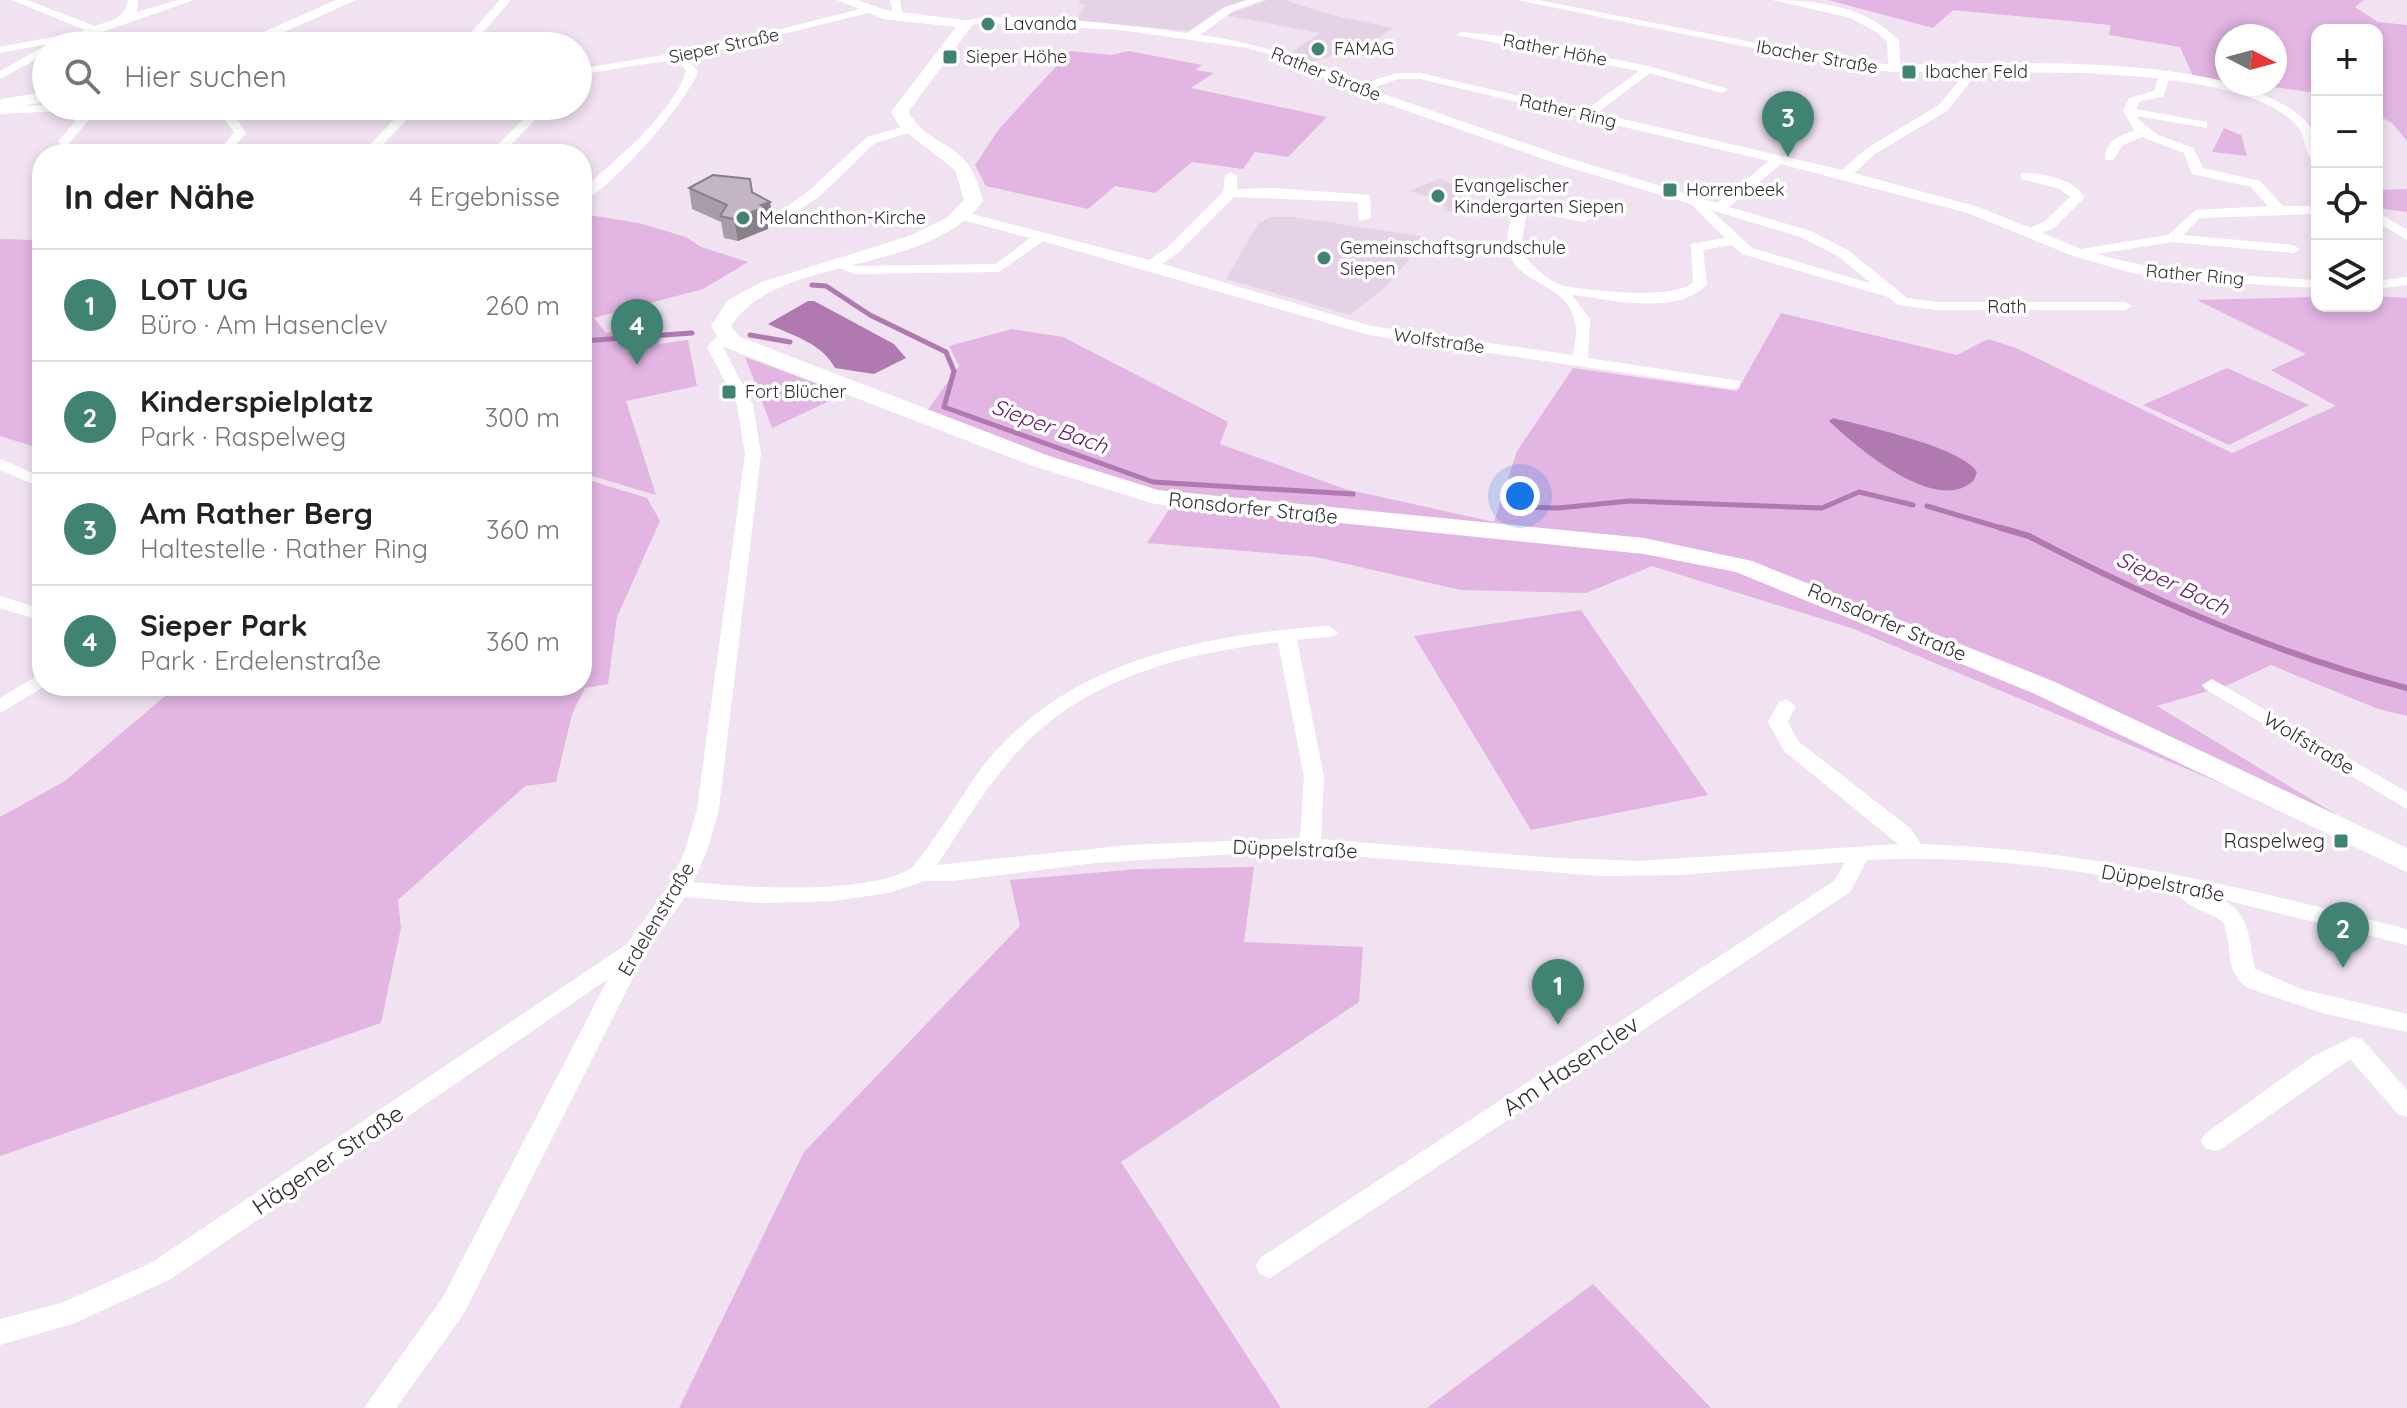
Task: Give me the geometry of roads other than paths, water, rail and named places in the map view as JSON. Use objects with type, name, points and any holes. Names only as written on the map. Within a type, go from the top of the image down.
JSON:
[{"type":"main road","points":[[273,32],[349,0]]},
{"type":"main road","points":[[725,336],[721,321],[734,303],[772,285],[920,239],[964,216],[973,200],[970,176],[900,117],[900,107],[957,38],[965,23],[899,17],[868,10],[844,0]]},
{"type":"main road","points":[[0,104],[32,99]]},
{"type":"main road","name":"Ronsdorfer Straße","points":[[725,336],[762,355],[923,417],[1098,481],[1155,497],[1644,546],[1743,566],[1816,592],[2045,688],[2407,861]]},
{"type":"street","points":[[17,0],[94,30]]},
{"type":"street","points":[[125,19],[131,13],[133,0]]},
{"type":"street","points":[[89,32],[189,0]]},
{"type":"street","points":[[477,32],[506,0]]},
{"type":"street","points":[[895,0],[899,17]]},
{"type":"street","points":[[1192,35],[1229,9],[1258,0]]},
{"type":"street","name":"Ibacher Straße","points":[[1522,0],[1832,62],[1894,69],[2085,70],[2165,75]]},
{"type":"street","points":[[1777,0],[1845,14],[1881,29],[1893,41],[1894,69]]},
{"type":"street","name":"Sieper Straße","points":[[592,70],[680,56],[793,31],[868,10]]},
{"type":"street","name":"Rather Straße","points":[[965,23],[984,20],[1067,24],[1192,35],[1274,52],[1357,89],[1560,160],[1719,208]]},
{"type":"street","name":"Rather Höhe","points":[[1462,35],[1501,39],[1648,69],[1722,89]]},
{"type":"street","points":[[0,50],[32,44]]},
{"type":"street","points":[[592,188],[625,157],[688,86],[692,71],[680,56]]},
{"type":"street","points":[[0,76],[32,57]]},
{"type":"street","name":"Rather Höhe","points":[[1587,115],[1648,69]]},
{"type":"street","points":[[1845,175],[1871,151],[1943,108],[1968,77],[1963,70]]},
{"type":"street","name":"Rather Ring","points":[[1357,89],[1397,76],[1415,75],[1845,175],[1973,210],[2078,253],[2177,276],[2311,284]]},
{"type":"street","points":[[2279,210],[2255,184],[2203,174],[2194,167],[2190,151],[2144,133],[2132,121],[2129,111],[2135,98],[2159,94],[2165,75],[2226,86],[2283,109],[2306,129],[2311,144]]},
{"type":"street","points":[[0,110],[32,109]]},
{"type":"street","points":[[2129,111],[2203,125]]},
{"type":"street","points":[[64,142],[82,120]]},
{"type":"street","points":[[230,144],[240,133],[231,120]]},
{"type":"street","points":[[377,144],[400,120]]},
{"type":"street","points":[[505,144],[529,120]]},
{"type":"street","points":[[782,215],[815,193],[871,140],[912,128]]},
{"type":"street","points":[[2109,157],[2113,146],[2128,135],[2144,133]]},
{"type":"street","points":[[1719,208],[1780,158]]},
{"type":"street","points":[[1151,265],[1173,250],[1230,193],[1231,176]]},
{"type":"street","points":[[2026,176],[2065,186],[2076,193],[2077,198],[2049,225],[2031,233]]},
{"type":"street","points":[[1230,193],[1274,192],[1365,198],[1364,218]]},
{"type":"street","name":"Rath","points":[[1694,202],[1747,251],[1891,294]]},
{"type":"street","points":[[1579,362],[1585,334],[1584,317],[1572,299],[1527,268],[1517,256],[1515,237],[1521,207],[1536,206],[1584,218]]},
{"type":"street","name":"Rath","points":[[1719,208],[1820,240],[1870,273],[1903,302],[1936,306],[2125,306]]},
{"type":"street","points":[[2172,238],[2196,214],[2311,210]]},
{"type":"street","name":"Wolfstraße","points":[[964,216],[1151,265],[1369,330],[1734,384]]},
{"type":"street","points":[[2383,220],[2407,236]]},
{"type":"street","points":[[836,264],[855,270],[999,268],[1041,236]]},
{"type":"street","points":[[2078,253],[2172,238],[2293,249]]},
{"type":"street","points":[[1558,290],[1658,298],[1688,294],[1700,284],[1695,251],[1703,244],[1736,240]]},
{"type":"street","points":[[2383,284],[2407,281]]},
{"type":"street","name":"Erdelenstraße","points":[[379,1408],[453,1306],[636,948],[679,888],[696,851],[708,809],[752,476],[753,454],[745,405],[715,347],[725,336]]},
{"type":"street","points":[[0,464],[32,478]]},
{"type":"street","points":[[0,602],[32,612]]},
{"type":"street","points":[[920,874],[1001,756],[1032,725],[1060,705],[1125,672],[1163,657],[1286,634],[1328,632]]},
{"type":"street","points":[[1286,634],[1313,762],[1310,846]]},
{"type":"street","name":"Wolfstraße","points":[[2212,685],[2407,802]]},
{"type":"street","points":[[0,707],[32,686]]},
{"type":"street","points":[[1786,706],[1778,722],[1791,746],[1902,833],[1915,851]]},
{"type":"street","name":"Düppelstraße","points":[[679,888],[755,898],[793,898],[896,884],[920,874],[951,874],[998,864],[1240,846],[1310,846],[1608,869],[1915,851],[2066,864],[2169,883],[2407,937]]},
{"type":"street","name":"Am Hasenclev","points":[[1270,1266],[1842,886],[1860,854]]},
{"type":"street","points":[[2169,883],[2180,893],[2232,914],[2240,927],[2242,965],[2247,975],[2266,985],[2361,1015],[2407,1023]]},
{"type":"street","name":"Hägener Straße","points":[[0,1332],[65,1314],[161,1271],[636,948]]},
{"type":"street","points":[[2214,1141],[2321,1064],[2353,1046],[2364,1028],[2361,1015]]},
{"type":"street","points":[[2353,1046],[2407,1107]]},
{"type":"waterway","name":"Sieper Bach","points":[[812,285],[826,286],[870,315],[946,352],[954,371],[944,407],[1153,482],[1353,494]]},
{"type":"waterway","name":"Sieper Bach","points":[[592,340],[692,333]]},
{"type":"waterway","name":"Sieper Bach","points":[[750,335],[790,342]]},
{"type":"waterway","name":"Sieper Bach","points":[[1513,507],[1558,508],[1630,501],[1822,508],[1859,492],[1913,505]]},
{"type":"waterway","name":"Sieper Bach","points":[[1927,506],[2008,530]]},
{"type":"waterway","name":"Sieper Bach","points":[[2001,528],[2008,530]]},
{"type":"waterway","name":"Sieper Bach","points":[[2008,530],[2029,536],[2120,582],[2261,642],[2407,688]]},
{"type":"place","name":"Lavanda","points":[[988,24]]},
{"type":"place","name":"FAMAG","points":[[1318,49]]},
{"type":"place","name":"Sieper Höhe","points":[[950,57]]},
{"type":"place","name":"Ibacher Feld","points":[[1909,72]]},
{"type":"place","name":"Am Rather Berg","points":[[1788,157]]},
{"type":"place","name":"Horrenbeek","points":[[1670,190]]},
{"type":"place","name":"Evangelischer Kindergarten Siepen","points":[[1438,196]]},
{"type":"place","name":"Melanchthon-Kirche","points":[[743,218]]},
{"type":"place","name":"Gemeinschaftsgrundschule Siepen","points":[[1324,258]]},
{"type":"place","name":"Sieper Park","points":[[637,365]]},
{"type":"place","name":"Fort Blücher","points":[[729,392]]},
{"type":"place","name":"Raspelweg","points":[[2341,841]]},
{"type":"place","name":"Kinderspielplatz","points":[[2343,968]]},
{"type":"place","name":"LOT UG","points":[[1558,1025]]}]
